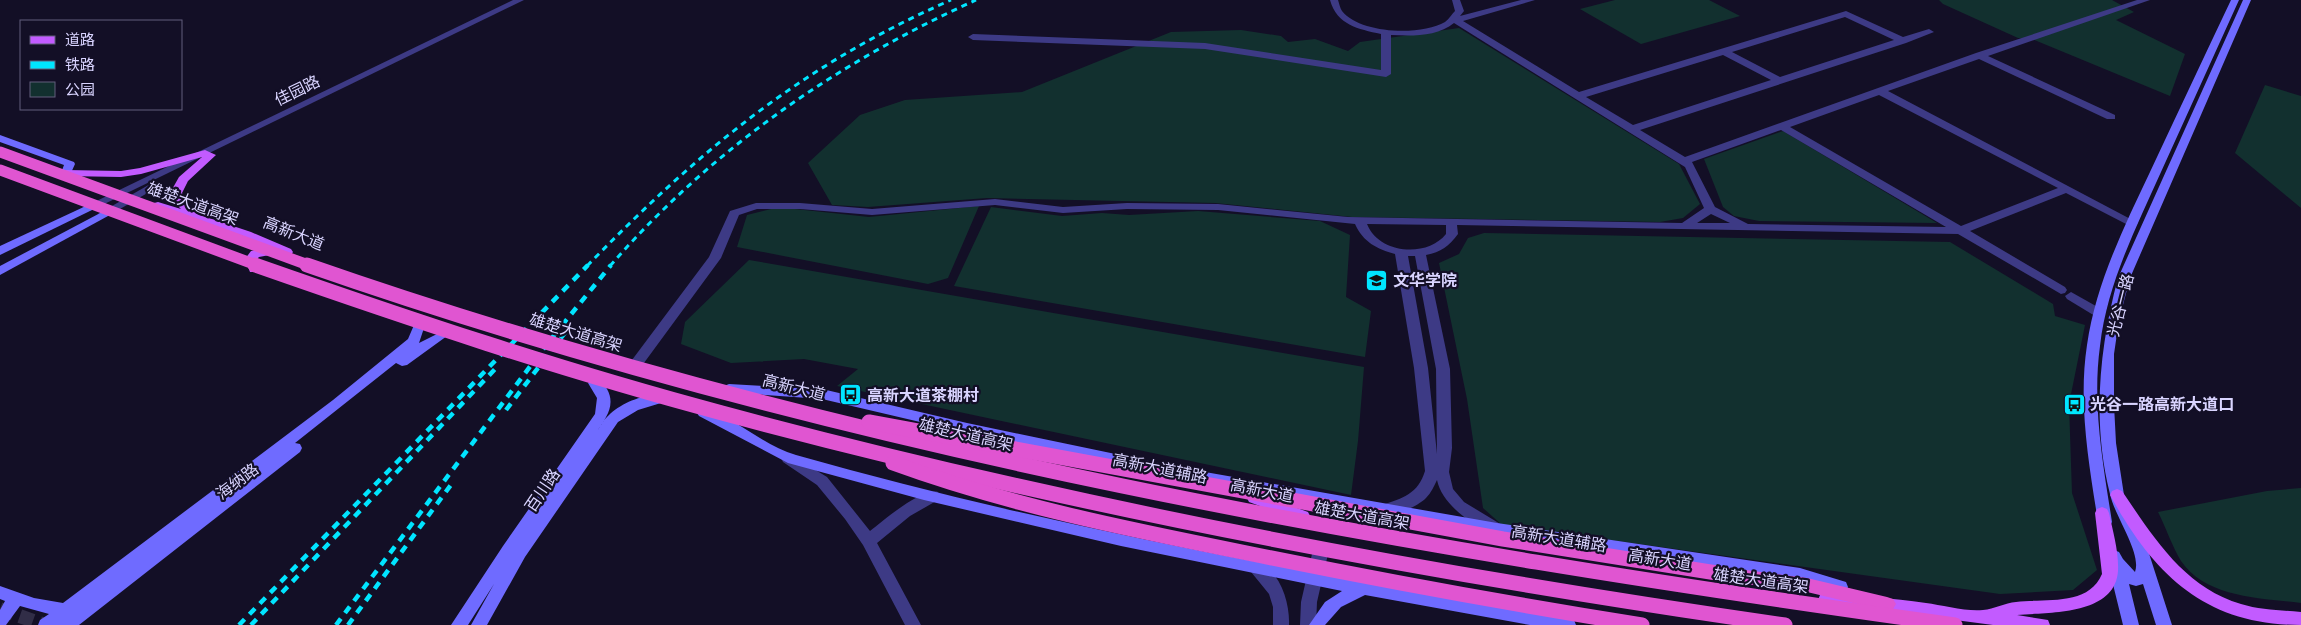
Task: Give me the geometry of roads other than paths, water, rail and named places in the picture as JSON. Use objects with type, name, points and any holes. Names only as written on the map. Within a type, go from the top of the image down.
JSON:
[{"type":"highway","name":"雄楚大道高架","points":[[0,151],[350,280],[618,364],[751,400],[1022,466],[1311,524],[1706,591],[1956,625]]},
{"type":"highway","points":[[0,170],[332,292],[466,337],[670,399],[846,444],[1006,483],[1306,545],[1558,590],[1786,625]]},
{"type":"highway","points":[[751,400],[1044,453],[1313,506],[1503,539],[1723,574],[1807,585],[1887,604]]},
{"type":"highway","points":[[846,444],[934,479],[1020,503],[1156,535],[1427,589],[1642,625]]},
{"type":"main road","name":"光谷一路","points":[[2131,625],[2102,513],[2093,445],[2090,388],[2099,313],[2111,273],[2132,223],[2235,0]]},
{"type":"main road","name":"光谷一路","points":[[2164,625],[2137,541],[2118,495],[2109,442],[2107,404],[2108,354],[2113,320],[2124,278],[2247,0]]},
{"type":"main road","points":[[0,138],[70,164],[66,173],[121,174],[141,171],[208,154]]},
{"type":"main road","name":"高新大道","points":[[0,151],[134,197],[194,215],[247,234],[282,251],[489,320]]},
{"type":"main road","points":[[194,215],[180,202],[176,193],[183,179],[208,154]]},
{"type":"main road","points":[[0,176],[462,343]]},
{"type":"main road","points":[[0,251],[88,208]]},
{"type":"main road","points":[[0,264],[65,229],[104,214]]},
{"type":"main road","points":[[0,272],[104,214]]},
{"type":"main road","points":[[254,269],[251,259],[255,254],[264,251],[282,251]]},
{"type":"main road","name":"海纳路","points":[[71,616],[413,342],[418,335],[418,328]]},
{"type":"main road","name":"海纳路","points":[[46,625],[71,616],[341,412],[384,375],[430,341],[441,336]]},
{"type":"main road","name":"高新大道","points":[[609,356],[727,389],[896,432],[1023,461],[1310,519],[1562,563],[1810,599],[1887,604],[2042,625]]},
{"type":"main road","name":"百川路","points":[[459,625],[601,415],[605,405],[605,395],[590,381],[656,400]]},
{"type":"main road","name":"高新大道辅路","points":[[727,389],[822,394],[976,430],[1194,475],[1498,529],[1800,574],[1887,604]]},
{"type":"main road","points":[[656,400],[843,450],[1092,509],[1320,554],[1535,593],[1745,625]]},
{"type":"main road","name":"百川路","points":[[479,625],[520,553],[613,419],[633,406],[656,400]]},
{"type":"main road","points":[[704,413],[788,458],[933,496],[1121,540],[1364,589],[1568,625]]},
{"type":"main road","points":[[1194,475],[1310,519]]},
{"type":"main road","points":[[2118,495],[2167,567],[2191,588],[2241,611],[2301,618]]},
{"type":"main road","points":[[1981,616],[2019,608],[2070,605],[2092,597],[2104,588],[2110,573],[2102,513]]},
{"type":"main road","points":[[2115,560],[2127,576],[2135,580],[2140,579],[2145,566]]},
{"type":"main road","points":[[1317,625],[1325,610],[1343,597],[1364,589]]},
{"type":"main road","points":[[7,595],[71,616]]},
{"type":"main road","points":[[0,621],[12,607],[7,595]]},
{"type":"main road","points":[[1810,599],[1876,609],[1902,625]]},
{"type":"street","name":"佳园路","points":[[104,214],[208,154],[520,0]]},
{"type":"street","name":"佳园路","points":[[88,208],[208,154],[525,0]]},
{"type":"street","points":[[1334,0],[1338,12],[1349,21],[1386,33],[1407,34],[1427,32],[1444,27],[1455,20],[1531,0]]},
{"type":"street","points":[[1455,20],[1460,11],[1456,0]]},
{"type":"street","points":[[1684,161],[1979,56],[2146,0]]},
{"type":"street","points":[[1578,96],[1846,14],[1903,41]]},
{"type":"street","points":[[1455,20],[1690,165],[1710,209],[1747,227]]},
{"type":"street","points":[[1632,129],[1929,32]]},
{"type":"street","points":[[973,37],[1205,46],[1386,74],[1386,33]]},
{"type":"street","points":[[1724,51],[1780,81]]},
{"type":"street","points":[[1979,56],[2111,117]]},
{"type":"street","points":[[1880,91],[2132,223]]},
{"type":"street","points":[[1782,126],[2099,313]]},
{"type":"street","points":[[636,364],[715,258],[734,213],[756,206],[800,206],[872,212],[995,202],[1063,210],[1127,206],[1218,207],[1360,221],[1960,231],[2066,189]]},
{"type":"street","points":[[1685,226],[1710,209]]},
{"type":"street","points":[[1360,221],[1363,232],[1372,240],[1401,252],[1420,252],[1437,248],[1447,242],[1452,234],[1451,222]]},
{"type":"street","points":[[1387,509],[1409,503],[1421,495],[1429,485],[1432,471],[1421,368],[1401,252]]},
{"type":"street","points":[[1420,252],[1445,384],[1446,448],[1442,472],[1446,491],[1459,506],[1498,529]]},
{"type":"street","points":[[788,458],[822,481],[850,515],[868,541],[913,625]]},
{"type":"street","points":[[868,541],[905,512],[933,496]]},
{"type":"street","points":[[1308,625],[1310,602],[1320,554]]},
{"type":"street","points":[[1255,567],[1271,581],[1279,597],[1280,625]]},
{"type":"tunnel","points":[[0,609],[45,625]]},
{"type":"railway","points":[[588,265],[670,185],[755,114],[800,82],[847,53],[897,25],[951,0]]},
{"type":"railway","points":[[610,266],[690,184],[733,147],[778,113],[825,81],[874,52],[976,0]]},
{"type":"railway","points":[[239,625],[588,265]]},
{"type":"railway","points":[[336,625],[547,344],[611,265]]},
{"type":"railway","points":[[506,410],[570,326]]},
{"type":"railway","points":[[251,625],[498,366]]},
{"type":"railway","points":[[348,625],[453,482]]},
{"type":"place","name":"文华学院","points":[[1377,280]]},
{"type":"place","name":"高新大道茶棚村","points":[[851,395]]},
{"type":"place","name":"光谷一路高新大道口","points":[[2074,404]]}]
